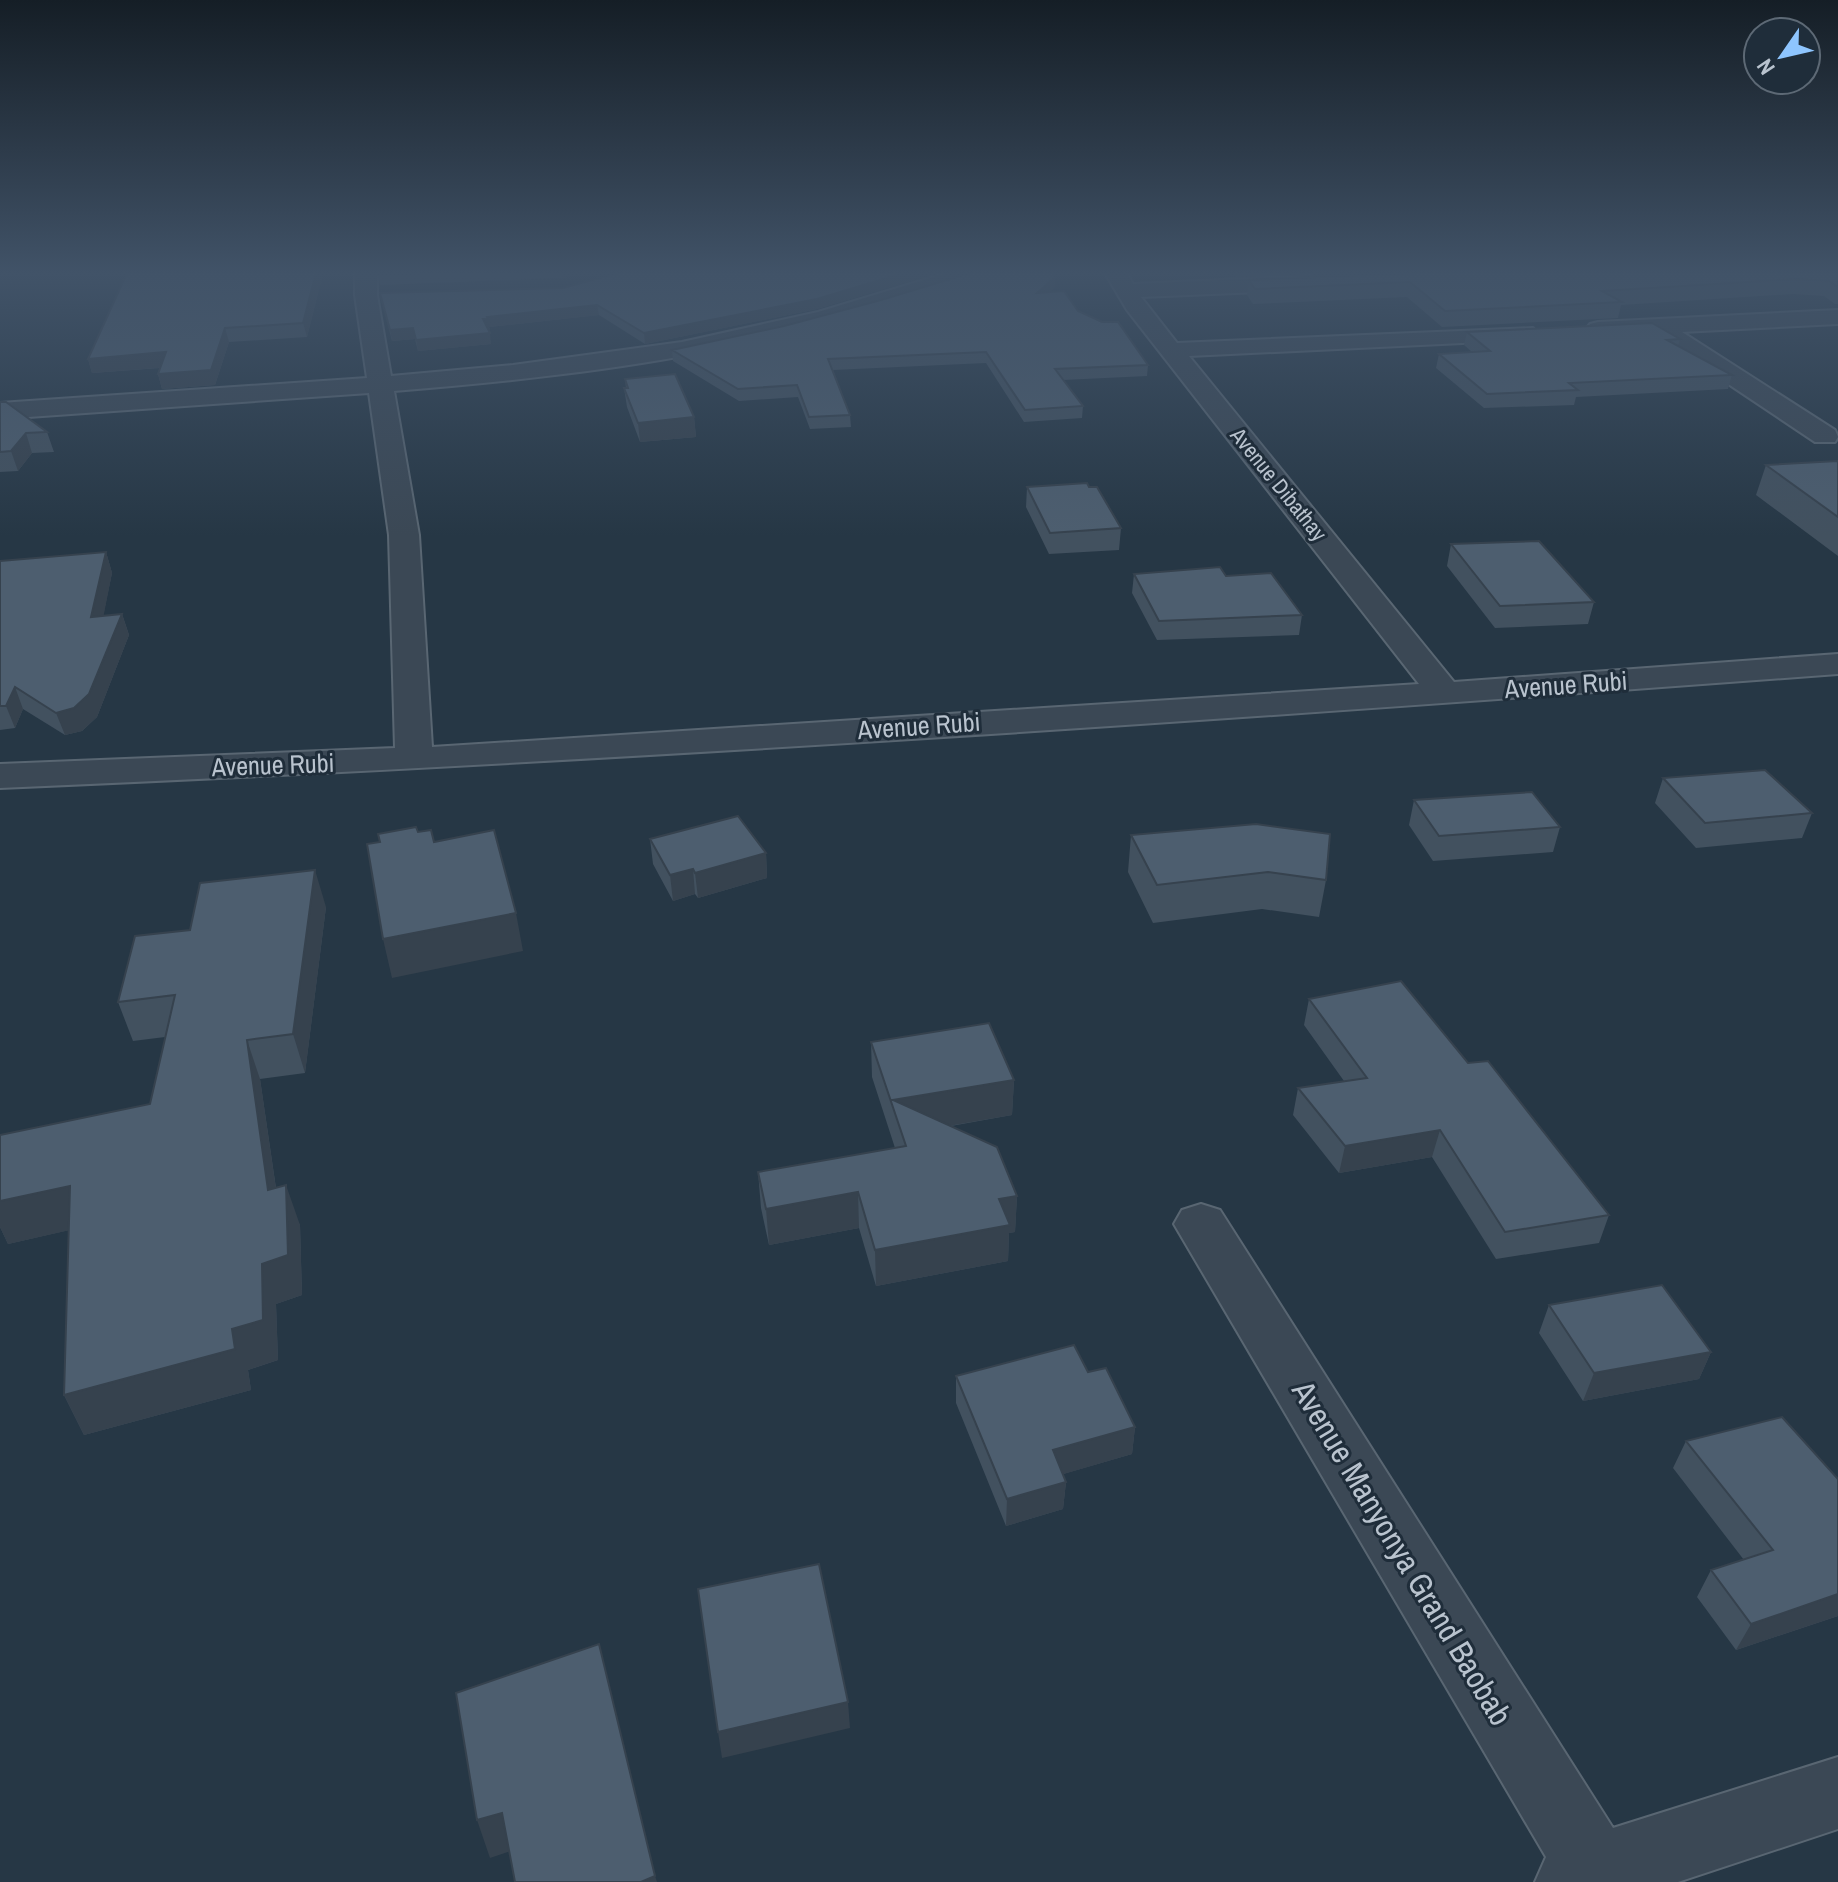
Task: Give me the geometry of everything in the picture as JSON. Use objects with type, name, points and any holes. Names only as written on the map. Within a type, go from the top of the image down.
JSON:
[{"type":"street","points":[[379,361],[404,535],[414,759]]},
{"type":"street","points":[[0,411],[381,383],[608,361]]},
{"type":"street","name":"Avenue Dibathay","points":[[1181,361],[1445,693]]},
{"type":"street","points":[[1710,361],[1825,436]]},
{"type":"street","name":"Avenue Rubi","points":[[0,776],[414,759],[1445,693],[1838,664]]},
{"type":"street","name":"Avenue Manyonya Grand Baobab","points":[[1201,1224],[1591,1878]]},
{"type":"street","points":[[1591,1878],[1838,1793]]},
{"type":"building","points":[[163,361],[214,361],[211,370],[158,374]]},
{"type":"building","points":[[690,361],[829,361],[850,415],[809,417],[797,385],[738,389]]},
{"type":"building","points":[[992,361],[1145,361],[1148,365],[1055,369],[1083,406],[1025,410]]},
{"type":"building","points":[[1447,361],[1706,361],[1732,375],[1569,383],[1578,390],[1487,394]]},
{"type":"building","points":[[675,374],[694,417],[638,423],[624,388],[628,388],[625,379]]},
{"type":"building","points":[[0,402],[6,402],[47,432],[26,433],[11,451],[0,452]]},
{"type":"building","points":[[1838,461],[1838,517],[1766,465]]},
{"type":"building","points":[[1087,483],[1089,487],[1097,487],[1121,528],[1050,533],[1027,487]]},
{"type":"building","points":[[1539,541],[1594,602],[1500,606],[1451,544]]},
{"type":"building","points":[[106,552],[91,617],[122,614],[89,694],[74,708],[56,713],[15,687],[6,706],[0,706],[0,561]]},
{"type":"building","points":[[1220,567],[1226,576],[1271,573],[1302,615],[1159,621],[1134,574]]},
{"type":"building","points":[[1765,770],[1812,813],[1705,823],[1663,778]]},
{"type":"building","points":[[1532,792],[1560,827],[1439,836],[1414,800]]},
{"type":"building","points":[[738,816],[766,853],[695,873],[693,869],[670,875],[650,839]]},
{"type":"building","points":[[1256,824],[1330,834],[1326,880],[1268,872],[1157,885],[1131,835]]},
{"type":"building","points":[[416,827],[418,832],[431,830],[434,842],[494,830],[516,913],[383,939],[367,844],[380,842],[378,834]]},
{"type":"building","points":[[315,870],[293,1034],[247,1040],[268,1190],[286,1185],[288,1255],[262,1264],[263,1320],[232,1329],[235,1349],[64,1395],[70,1186],[0,1201],[0,1135],[150,1104],[175,995],[118,1002],[135,936],[190,930],[200,883]]},
{"type":"building","points":[[1401,981],[1468,1063],[1488,1061],[1609,1215],[1505,1232],[1440,1130],[1345,1146],[1298,1088],[1367,1078],[1309,999]]},
{"type":"building","points":[[989,1023],[1014,1080],[893,1100],[997,1147],[1017,1196],[999,1199],[1010,1225],[875,1250],[858,1192],[766,1209],[758,1172],[906,1146],[871,1042]]},
{"type":"building","points":[[1662,1285],[1711,1352],[1594,1373],[1549,1305]]},
{"type":"building","points":[[1074,1345],[1088,1372],[1106,1368],[1135,1427],[1053,1450],[1066,1482],[1007,1499],[956,1376]]},
{"type":"building","points":[[1782,1417],[1838,1479],[1838,1594],[1751,1624],[1711,1570],[1773,1550],[1686,1441]]},
{"type":"building","points":[[819,1564],[848,1702],[718,1732],[698,1589]]},
{"type":"building","points":[[599,1644],[655,1876],[641,1882],[515,1882],[502,1813],[477,1820],[456,1693]]}]
